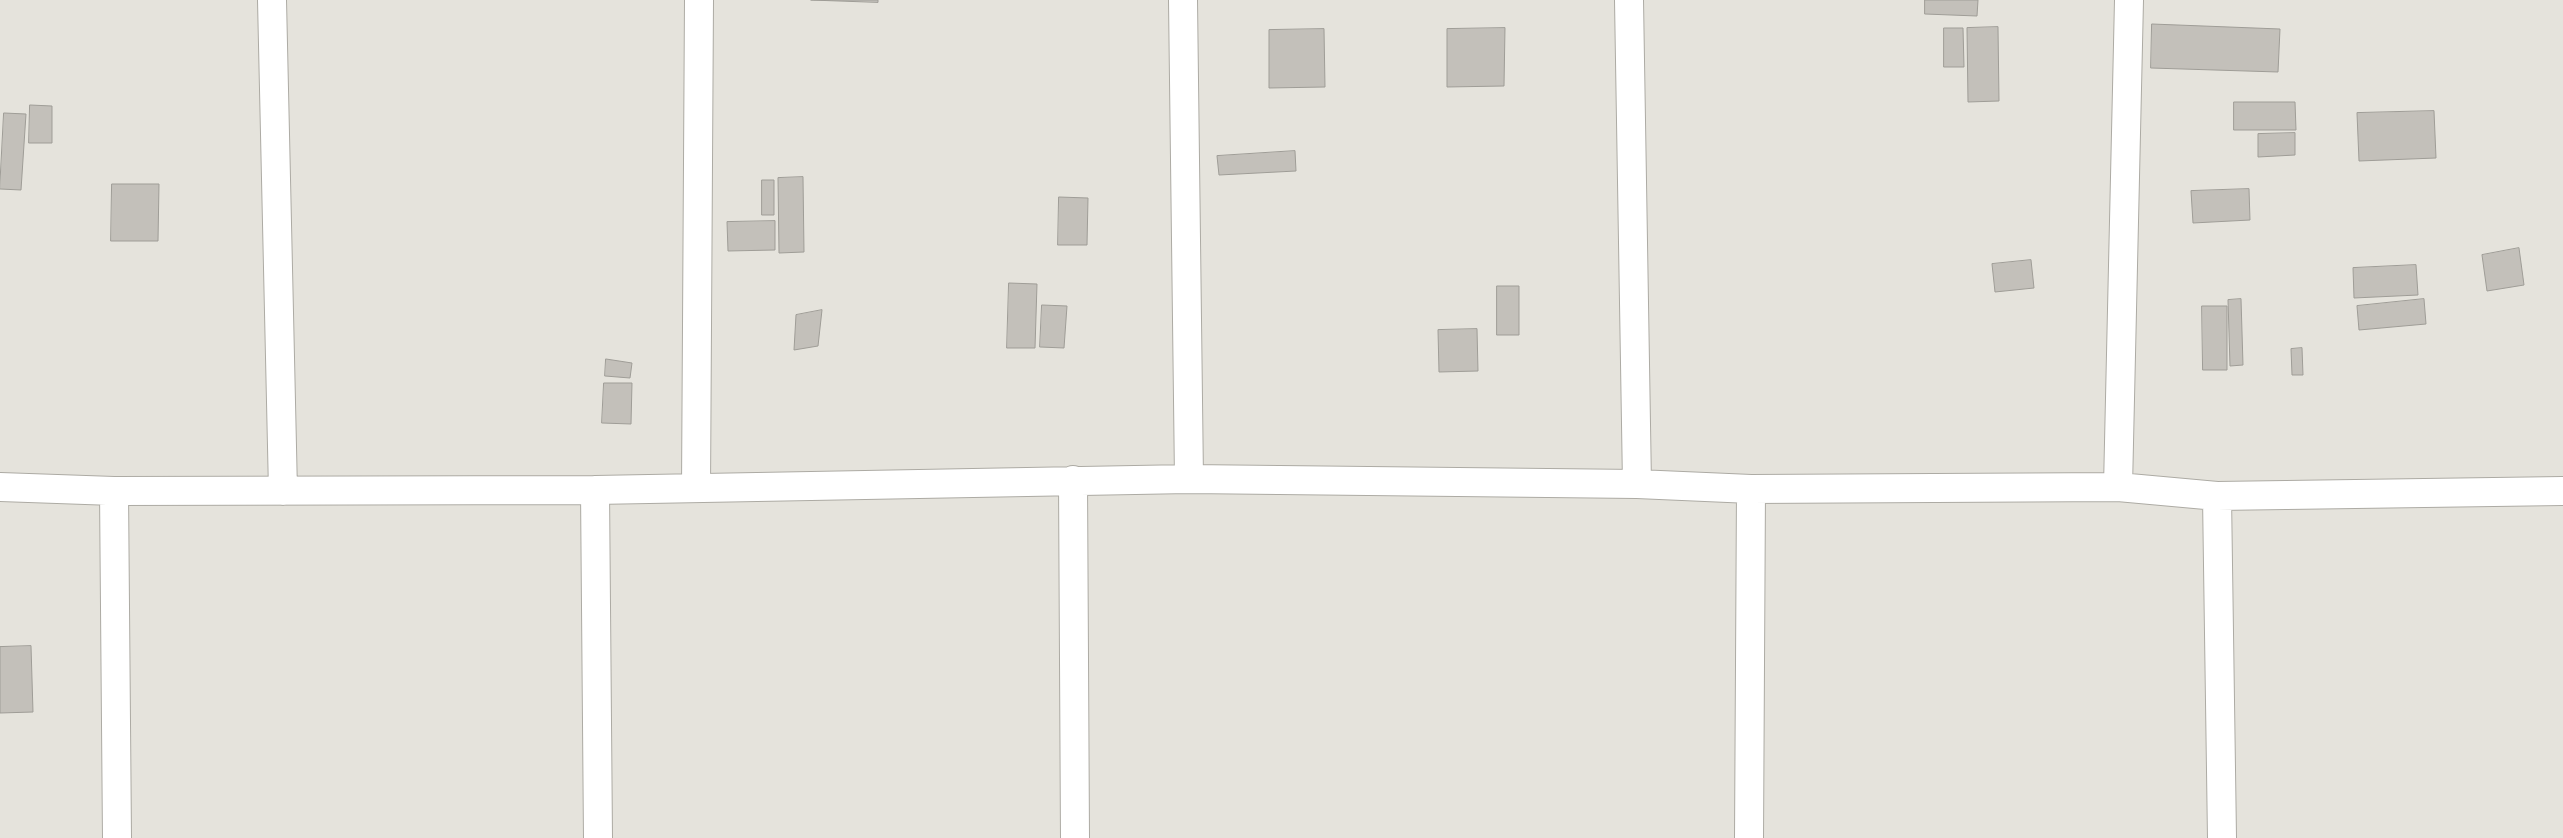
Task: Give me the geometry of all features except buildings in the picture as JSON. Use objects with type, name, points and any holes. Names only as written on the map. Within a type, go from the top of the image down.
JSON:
[{"type":"street","points":[[272,0],[283,491]]},
{"type":"street","points":[[696,488],[699,0]]},
{"type":"street","points":[[1183,0],[1189,479]]},
{"type":"street","points":[[1629,0],[1637,484]]},
{"type":"street","points":[[2118,488],[2129,0]]},
{"type":"street","points":[[0,487],[114,491],[595,490],[1189,479],[1637,484],[1751,489],[2118,488],[2217,496],[2563,491]]},
{"type":"street","points":[[1073,480],[1075,838]]},
{"type":"street","points":[[1749,838],[1751,489]]},
{"type":"street","points":[[595,490],[598,838]]},
{"type":"street","points":[[114,491],[117,838]]},
{"type":"street","points":[[2217,496],[2222,838]]}]
